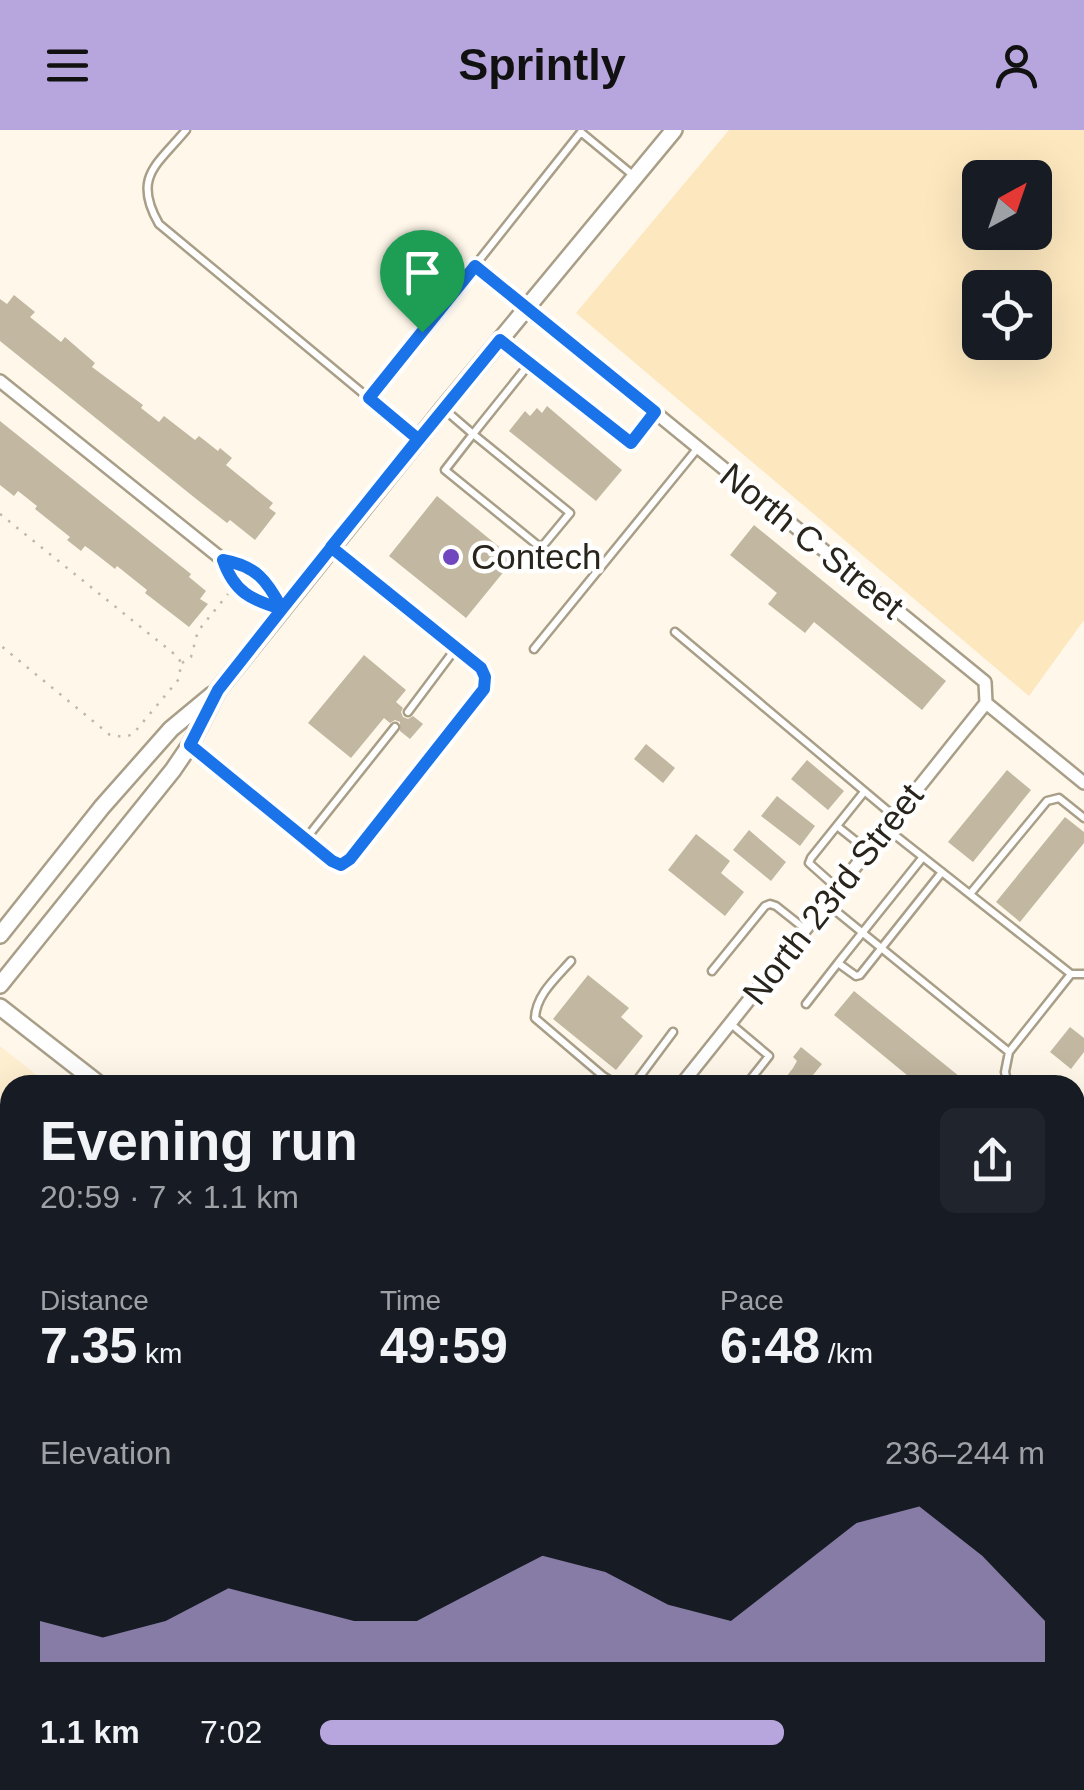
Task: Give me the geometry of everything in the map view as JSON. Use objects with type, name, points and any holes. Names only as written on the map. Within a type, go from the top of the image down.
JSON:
[{"type":"main road","points":[[0,985],[190,745],[218,690],[418,439],[674,130]]},
{"type":"main road","points":[[0,934],[170,729],[218,690]]},
{"type":"main road","points":[[170,729],[190,745]]},
{"type":"main road","points":[[0,1007],[87,1075]]},
{"type":"street","name":"North C Street","points":[[526,307],[985,682],[986,703],[1084,783]]},
{"type":"street","points":[[0,380],[223,560],[245,566],[268,582],[282,609]]},
{"type":"street","points":[[223,560],[232,580],[253,601],[282,609]]},
{"type":"street","name":"North 23rd Street","points":[[688,1075],[986,703]]},
{"type":"lane","points":[[186,130],[148,176],[150,210],[158,224],[418,439]]},
{"type":"lane","points":[[369,398],[580,131],[635,176]]},
{"type":"lane","points":[[475,266],[526,307]]},
{"type":"lane","points":[[500,340],[631,443],[655,412]]},
{"type":"lane","points":[[443,409],[474,434],[570,513],[540,548],[445,470],[474,434],[530,364]]},
{"type":"lane","points":[[534,649],[698,448]]},
{"type":"lane","points":[[190,745],[341,865],[484,689],[481,668],[331,547]]},
{"type":"lane","points":[[674,632],[894,816]]},
{"type":"lane","points":[[408,712],[456,648]]},
{"type":"lane","points":[[305,840],[395,727]]},
{"type":"lane","points":[[837,888],[810,864],[811,858],[864,792]]},
{"type":"lane","points":[[970,894],[1047,801],[1059,798],[1084,818]]},
{"type":"lane","points":[[837,826],[867,850]]},
{"type":"lane","points":[[885,827],[1070,974],[1084,974]]},
{"type":"lane","points":[[806,1004],[923,856]]},
{"type":"lane","points":[[838,964],[860,975],[942,872]]},
{"type":"lane","points":[[825,902],[1008,1052]]},
{"type":"lane","points":[[712,970],[765,906],[776,906],[805,928]]},
{"type":"lane","points":[[570,961],[536,1005],[535,1018],[602,1075]]},
{"type":"lane","points":[[1006,1075],[1008,1052],[1070,974]]},
{"type":"lane","points":[[730,1024],[769,1056],[754,1075]]},
{"type":"lane","points":[[645,1075],[673,1032]]},
{"type":"path","points":[[0,514],[178,657],[179,679],[133,734],[119,737],[110,735],[0,645]]},
{"type":"path","points":[[181,664],[191,657],[198,631],[228,594]]},
{"type":"shaded area","points":[[729,130],[1084,130],[1084,620],[1029,696],[576,313]]},
{"type":"shaded area","points":[[0,1046],[36,1075],[0,1075]]},
{"type":"building","points":[[14,295],[35,312],[30,317],[61,342],[65,337],[95,363],[92,367],[159,422],[164,416],[195,440],[199,436],[232,458],[226,465],[273,503],[269,508],[276,513],[255,540],[230,520],[227,523],[0,341],[0,299],[7,304]]},
{"type":"building","points":[[547,406],[622,470],[596,501],[509,431],[525,411],[530,416],[537,408],[542,413]]},
{"type":"building","points":[[0,421],[191,574],[189,577],[206,591],[200,599],[208,604],[189,627],[117,566],[115,569],[85,546],[81,551],[67,540],[70,537],[18,491],[14,496],[0,485]]},
{"type":"building","name":"Contech","points":[[437,496],[514,559],[466,618],[389,556]]},
{"type":"building","points":[[754,525],[946,681],[922,710],[814,622],[805,633],[768,604],[777,593],[730,555]]},
{"type":"building","points":[[364,655],[406,690],[396,702],[403,708],[403,717],[413,716],[423,724],[410,739],[400,731],[400,722],[390,723],[384,718],[351,758],[308,723]]},
{"type":"building","points":[[646,744],[675,768],[663,783],[634,759]]},
{"type":"building","points":[[807,760],[844,791],[828,810],[791,779]]},
{"type":"building","points":[[1007,770],[1031,790],[973,862],[948,842]]},
{"type":"building","points":[[777,796],[815,826],[800,846],[761,816]]},
{"type":"building","points":[[1065,817],[1084,832],[1084,843],[1020,922],[996,902]]},
{"type":"building","points":[[749,830],[786,862],[771,881],[733,850]]},
{"type":"building","points":[[696,834],[730,861],[721,873],[744,892],[725,916],[668,870]]},
{"type":"building","points":[[588,975],[629,1008],[621,1017],[643,1036],[616,1070],[553,1019]]},
{"type":"building","points":[[854,991],[958,1075],[907,1075],[834,1015]]},
{"type":"building","points":[[1070,1027],[1084,1038],[1084,1052],[1071,1069],[1050,1052]]},
{"type":"building","points":[[801,1047],[822,1064],[813,1075],[788,1075],[797,1061],[793,1057]]},
{"type":"place","name":"Contech","points":[[451,557]]},
{"type":"route","points":[[422,332],[369,398],[418,439],[331,547],[282,609],[253,601],[232,580],[223,560],[245,566],[268,582],[282,609],[218,690],[190,745],[341,865],[350,859],[486,683],[481,668],[331,547],[500,340],[631,443],[655,412],[475,266],[422,332]]}]
